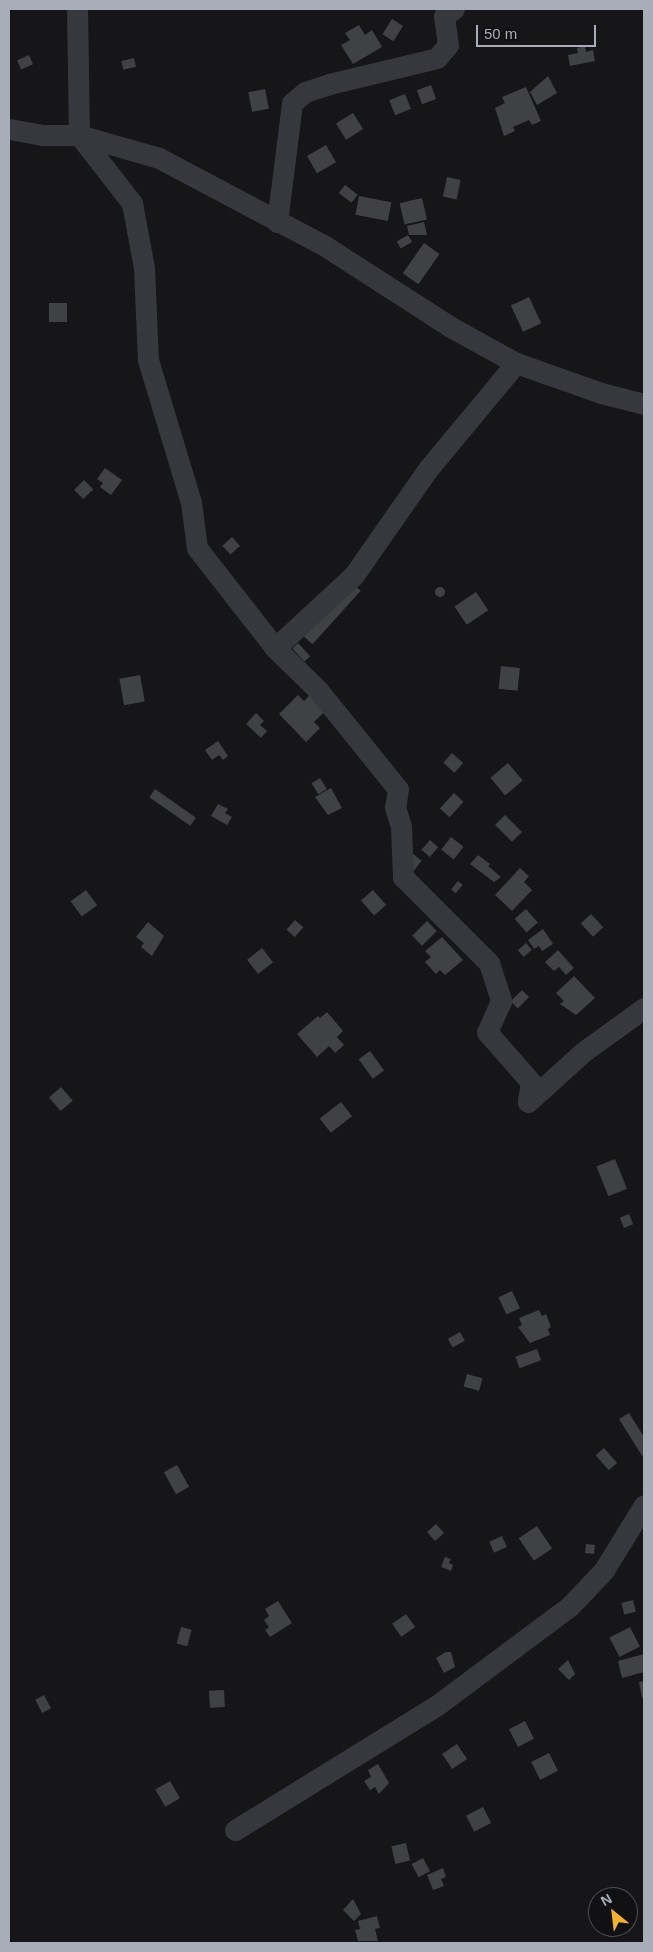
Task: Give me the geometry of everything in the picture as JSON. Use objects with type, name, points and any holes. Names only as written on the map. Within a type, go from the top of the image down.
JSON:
[{"type":"street","points":[[77,9],[79,135],[132,203],[144,268],[148,360],[191,502],[197,548],[276,648],[318,690],[398,789],[395,807],[401,827],[403,877],[489,963],[501,1001],[487,1032],[531,1082],[528,1102],[583,1052],[644,1008]]},
{"type":"street","points":[[277,222],[292,103],[305,92],[329,84],[437,58],[448,45],[444,16],[454,9]]},
{"type":"street","points":[[9,129],[43,135],[79,135],[159,158],[325,246],[449,326],[516,363],[601,393],[644,404]]},
{"type":"street","points":[[276,648],[354,575],[428,469],[516,363]]},
{"type":"street","points":[[235,1830],[436,1706],[570,1606],[604,1570],[644,1505]]},
{"type":"building","points":[[392,19],[403,26],[393,41],[382,34]]},
{"type":"building","points":[[359,25],[365,35],[372,30],[382,47],[353,64],[341,45],[350,40],[345,33]]},
{"type":"building","points":[[585,46],[586,52],[593,50],[595,61],[570,66],[568,55],[578,53],[577,48]]},
{"type":"building","points":[[29,55],[33,64],[21,69],[17,60]]},
{"type":"building","points":[[134,58],[136,67],[123,70],[121,61]]},
{"type":"building","points":[[548,76],[557,93],[537,105],[530,92]]},
{"type":"building","points":[[431,85],[436,99],[422,104],[417,90]]},
{"type":"building","points":[[526,87],[541,121],[532,125],[529,120],[513,127],[515,131],[504,136],[495,108],[505,103],[502,97]]},
{"type":"building","points":[[265,89],[269,109],[252,112],[248,92]]},
{"type":"building","points":[[405,94],[411,109],[395,115],[389,100]]},
{"type":"building","points":[[353,113],[363,129],[346,140],[336,124]]},
{"type":"building","points":[[326,145],[336,162],[317,173],[307,156]]},
{"type":"building","points":[[447,177],[461,180],[457,199],[443,197]]},
{"type":"building","points":[[345,185],[358,195],[351,203],[339,193]]},
{"type":"building","points":[[359,196],[391,202],[388,221],[355,215]]},
{"type":"building","points":[[422,198],[427,219],[405,225],[400,203]]},
{"type":"building","points":[[424,222],[427,235],[409,235],[407,226]]},
{"type":"building","points":[[408,235],[412,242],[401,248],[397,242]]},
{"type":"building","points":[[424,243],[440,254],[418,284],[403,273]]},
{"type":"building","points":[[529,297],[541,323],[523,332],[511,305]]},
{"type":"building","points":[[49,303],[67,303],[67,322],[49,322]]},
{"type":"building","points":[[105,468],[122,480],[111,495],[100,487],[103,483],[97,479]]},
{"type":"building","points":[[84,480],[93,489],[83,499],[74,490]]},
{"type":"building","points":[[232,537],[240,546],[230,555],[222,546]]},
{"type":"building","points":[[351,582],[361,591],[312,644],[303,636]]},
{"type":"building","points":[[440,587],[445,592],[440,597],[435,592]]},
{"type":"building","points":[[476,592],[488,610],[467,625],[454,607]]},
{"type":"building","points":[[298,643],[310,656],[304,662],[292,648]]},
{"type":"building","points":[[501,666],[520,668],[517,691],[499,689]]},
{"type":"building","points":[[140,675],[145,702],[124,705],[119,679]]},
{"type":"building","points":[[312,693],[325,711],[314,722],[320,728],[306,742],[279,714],[298,695],[304,701]]},
{"type":"building","points":[[256,713],[264,721],[260,725],[267,731],[261,738],[246,724]]},
{"type":"building","points":[[218,741],[228,756],[223,760],[219,755],[212,760],[205,750]]},
{"type":"building","points":[[452,753],[463,763],[454,773],[443,763]]},
{"type":"building","points":[[508,763],[523,781],[505,795],[490,778]]},
{"type":"building","points":[[320,778],[327,789],[318,794],[312,783]]},
{"type":"building","points":[[331,788],[342,808],[328,815],[315,797]]},
{"type":"building","points":[[155,789],[196,818],[190,826],[149,797]]},
{"type":"building","points":[[454,793],[464,802],[450,817],[440,809]]},
{"type":"building","points":[[218,804],[228,809],[225,813],[232,817],[227,825],[211,816]]},
{"type":"building","points":[[505,815],[522,832],[512,842],[495,825]]},
{"type":"building","points":[[451,837],[464,847],[454,859],[441,850]]},
{"type":"building","points":[[430,840],[438,847],[430,857],[421,850]]},
{"type":"building","points":[[413,854],[422,861],[414,871],[405,864]]},
{"type":"building","points":[[478,855],[490,864],[488,866],[501,877],[494,882],[470,864]]},
{"type":"building","points":[[520,868],[529,876],[524,882],[532,890],[512,911],[495,895]]},
{"type":"building","points":[[458,881],[463,885],[456,893],[451,890]]},
{"type":"building","points":[[86,890],[97,905],[82,917],[71,901]]},
{"type":"building","points":[[373,890],[386,905],[374,916],[361,900]]},
{"type":"building","points":[[526,909],[538,923],[526,932],[515,919]]},
{"type":"building","points":[[591,914],[603,927],[593,937],[581,924]]},
{"type":"building","points":[[295,920],[303,927],[295,937],[286,930]]},
{"type":"building","points":[[427,921],[437,931],[422,946],[412,936]]},
{"type":"building","points":[[148,922],[164,936],[152,956],[141,947],[144,943],[136,937]]},
{"type":"building","points":[[543,929],[553,944],[542,951],[539,946],[534,949],[528,940]]},
{"type":"building","points":[[442,937],[463,960],[445,975],[440,970],[436,974],[425,962],[431,957],[425,951]]},
{"type":"building","points":[[526,943],[532,950],[524,957],[518,950]]},
{"type":"building","points":[[262,948],[273,962],[258,974],[247,960]]},
{"type":"building","points":[[558,950],[574,968],[566,975],[559,967],[554,971],[545,962]]},
{"type":"building","points":[[574,976],[595,998],[576,1015],[560,1004],[564,1001],[556,993]]},
{"type":"building","points":[[522,990],[529,997],[518,1008],[511,1001]]},
{"type":"building","points":[[327,1012],[343,1031],[337,1037],[344,1045],[335,1053],[329,1046],[317,1057],[297,1034],[318,1016],[320,1018]]},
{"type":"building","points":[[370,1051],[384,1070],[373,1079],[359,1059]]},
{"type":"building","points":[[61,1087],[73,1101],[61,1111],[49,1097]]},
{"type":"building","points":[[341,1102],[352,1116],[331,1133],[320,1119]]},
{"type":"building","points":[[615,1159],[627,1189],[608,1196],[596,1166]]},
{"type":"building","points":[[629,1214],[633,1224],[624,1228],[620,1218]]},
{"type":"building","points":[[512,1291],[520,1308],[506,1315],[498,1297]]},
{"type":"building","points":[[539,1310],[542,1316],[546,1314],[551,1327],[548,1329],[550,1335],[530,1343],[518,1327],[522,1325],[519,1318]]},
{"type":"building","points":[[460,1332],[465,1341],[453,1348],[448,1339]]},
{"type":"building","points":[[537,1349],[541,1360],[519,1368],[515,1357]]},
{"type":"building","points":[[467,1374],[482,1378],[479,1391],[464,1387]]},
{"type":"building","points":[[629,1413],[644,1437],[644,1459],[619,1419]]},
{"type":"building","points":[[604,1448],[617,1463],[609,1470],[596,1455]]},
{"type":"building","points":[[177,1465],[189,1487],[176,1494],[164,1472]]},
{"type":"building","points":[[436,1524],[444,1533],[435,1541],[427,1532]]},
{"type":"building","points":[[537,1526],[552,1548],[534,1561],[519,1538]]},
{"type":"building","points":[[502,1536],[507,1547],[494,1553],[489,1542]]},
{"type":"building","points":[[586,1544],[595,1545],[594,1554],[585,1553]]},
{"type":"building","points":[[445,1557],[451,1559],[449,1563],[453,1565],[451,1571],[441,1567]]},
{"type":"building","points":[[633,1600],[636,1612],[624,1615],[621,1603]]},
{"type":"building","points":[[278,1601],[292,1623],[270,1637],[265,1630],[269,1627],[264,1620],[269,1616],[265,1609]]},
{"type":"building","points":[[406,1614],[415,1627],[401,1637],[392,1624]]},
{"type":"building","points":[[181,1627],[192,1630],[187,1646],[177,1643]]},
{"type":"building","points":[[630,1627],[640,1647],[619,1657],[610,1637]]},
{"type":"building","points":[[446,1652],[451,1652],[455,1667],[444,1673],[436,1658]]},
{"type":"building","points":[[644,1654],[644,1672],[622,1678],[618,1661]]},
{"type":"building","points":[[568,1660],[575,1674],[569,1680],[558,1669]]},
{"type":"building","points":[[644,1681],[644,1697],[642,1698],[639,1682]]},
{"type":"building","points":[[224,1690],[225,1707],[210,1708],[209,1691]]},
{"type":"building","points":[[44,1695],[51,1708],[42,1713],[35,1700]]},
{"type":"building","points":[[525,1721],[534,1739],[518,1747],[509,1729]]},
{"type":"building","points":[[457,1744],[467,1759],[452,1769],[442,1754]]},
{"type":"building","points":[[549,1753],[558,1771],[540,1780],[531,1762]]},
{"type":"building","points":[[378,1764],[389,1783],[379,1794],[375,1787],[370,1790],[364,1781],[371,1777],[368,1770]]},
{"type":"building","points":[[170,1781],[180,1798],[165,1807],[155,1790]]},
{"type":"building","points":[[483,1807],[491,1823],[474,1832],[466,1816]]},
{"type":"building","points":[[406,1843],[410,1861],[395,1864],[391,1846]]},
{"type":"building","points":[[423,1858],[430,1871],[419,1877],[412,1864]]},
{"type":"building","points":[[443,1868],[446,1877],[441,1879],[444,1886],[433,1890],[427,1875]]},
{"type":"building","points":[[353,1899],[361,1914],[354,1921],[343,1910]]},
{"type":"building","points":[[377,1916],[380,1928],[375,1929],[378,1941],[358,1941],[355,1930],[360,1929],[358,1921]]}]
